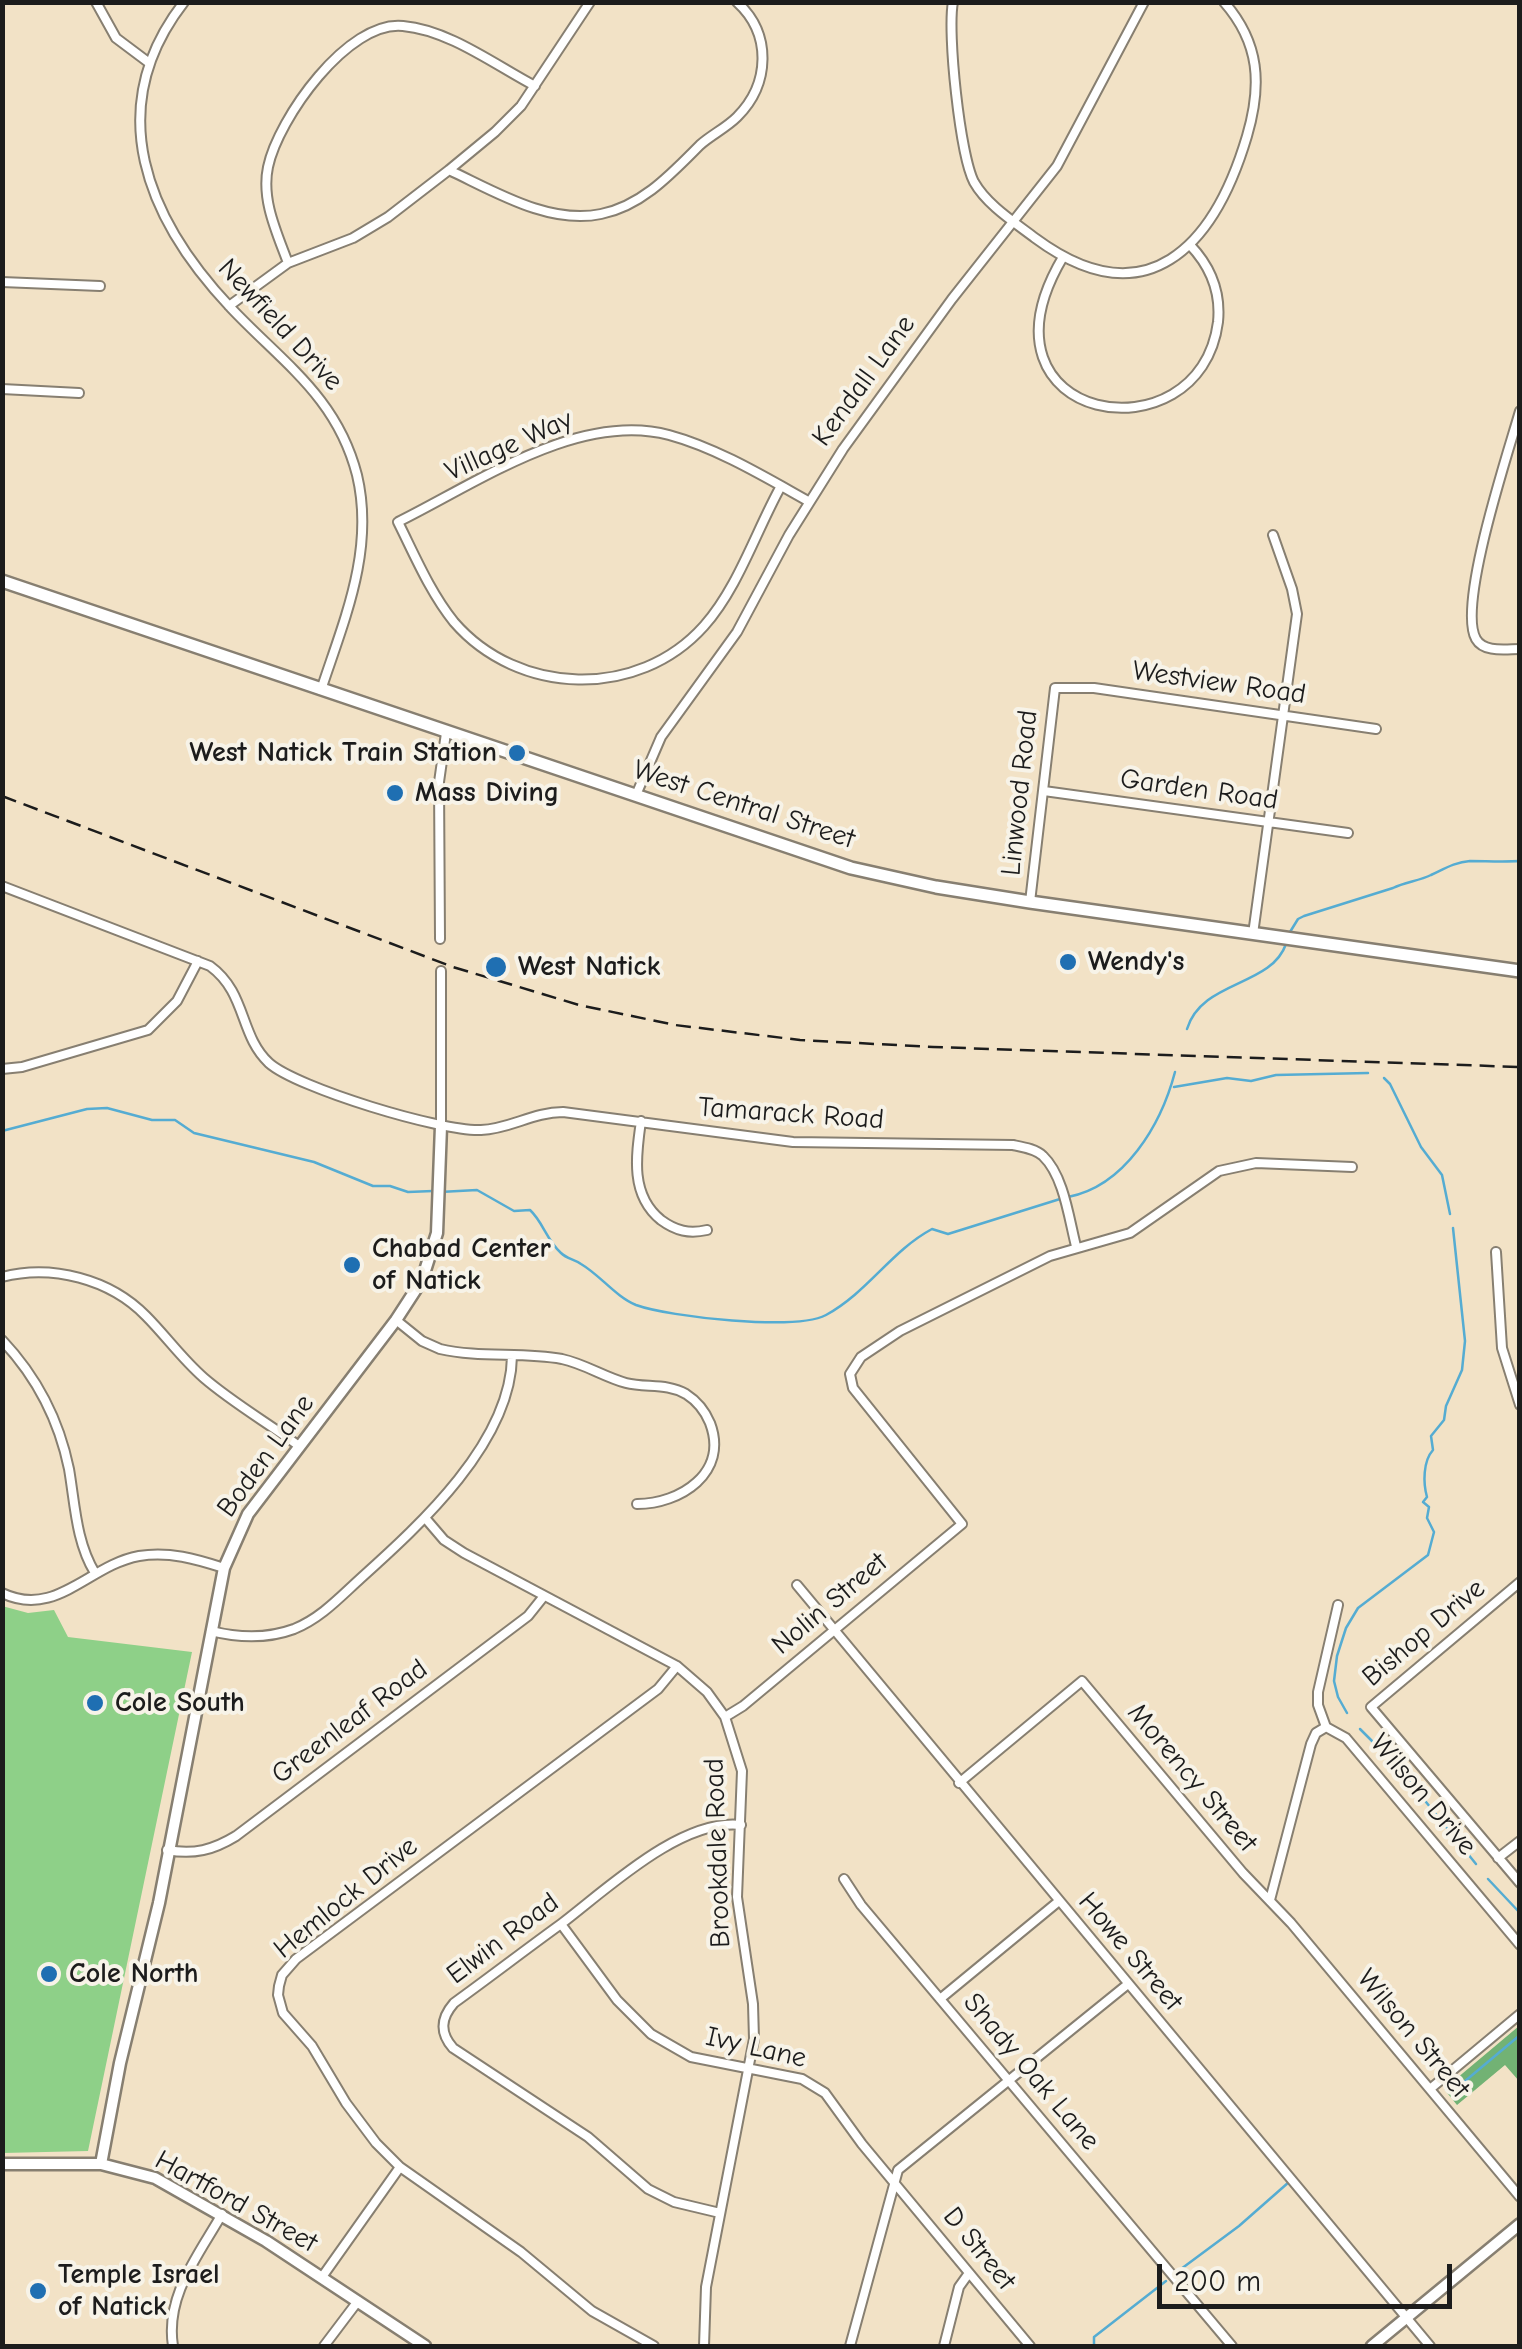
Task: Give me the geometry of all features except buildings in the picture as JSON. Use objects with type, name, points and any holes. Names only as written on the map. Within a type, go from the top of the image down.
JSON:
[{"type":"main road","name":"West Central Street","points":[[2,581],[851,868],[1030,902],[1520,971]]},
{"type":"street","points":[[96,2],[116,38],[148,62]]},
{"type":"street","name":"Newfield Drive","points":[[184,2],[148,62],[139,115],[145,170],[174,232],[199,270],[320,398],[343,434],[358,478],[363,520],[360,562],[321,690]]},
{"type":"street","points":[[229,306],[288,263],[362,233],[388,218],[495,132],[535,86],[590,2]]},
{"type":"street","points":[[448,170],[536,209],[598,215],[622,208],[648,193],[736,117],[754,94],[762,72],[760,30],[737,2]]},
{"type":"street","points":[[953,2],[949,35],[968,167],[980,190],[1014,222],[1063,257],[1091,270],[1130,273],[1155,267],[1190,246],[1232,179],[1256,99],[1257,74],[1251,43],[1224,2]]},
{"type":"street","name":"Kendall Lane","points":[[636,796],[661,737],[738,632],[808,501],[873,404],[1067,150],[1144,2]]},
{"type":"street","points":[[288,263],[268,201],[268,165],[300,99],[362,36],[383,27],[403,26],[429,32],[535,86]]},
{"type":"street","points":[[1063,257],[1046,289],[1039,317],[1039,344],[1047,370],[1063,388],[1085,402],[1135,408],[1162,400],[1186,386],[1202,368],[1212,344],[1218,316],[1216,287],[1204,260],[1190,246]]},
{"type":"street","points":[[2,282],[100,286]]},
{"type":"street","points":[[2,389],[79,392]]},
{"type":"street","points":[[1520,412],[1476,573],[1472,605],[1476,640],[1491,649],[1520,649]]},
{"type":"street","name":"Village Way","points":[[781,486],[728,590],[704,626],[653,665],[599,680],[556,678],[526,671],[476,642],[434,594],[398,522],[554,444],[618,430],[682,439],[781,486],[808,501]]},
{"type":"street","points":[[1253,934],[1297,614],[1273,535]]},
{"type":"street","name":"Westview Road","points":[[1055,688],[1094,688],[1376,729]]},
{"type":"street","name":"Linwood Road","points":[[1030,902],[1055,688]]},
{"type":"street","points":[[440,939],[438,782],[446,733]]},
{"type":"street","name":"Garden Road","points":[[1044,791],[1348,834]]},
{"type":"street","points":[[2,886],[198,961],[177,1002],[148,1030],[37,1063],[2,1069]]},
{"type":"street","name":"Tamarack Road","points":[[198,961],[221,974],[230,985],[257,1049],[275,1068],[310,1084],[441,1126],[470,1130],[494,1129],[550,1112],[812,1143],[1013,1145],[1043,1155],[1060,1187],[1076,1246]]},
{"type":"street","name":"Boden Lane","points":[[101,2164],[120,2063],[160,1902],[224,1568],[242,1525],[396,1320],[427,1270],[437,1233],[440,1185],[441,971]]},
{"type":"street","points":[[641,1122],[636,1170],[647,1205],[674,1228],[707,1230]]},
{"type":"street","points":[[1076,1246],[1130,1233],[1208,1177],[1230,1167],[1300,1163],[1352,1168]]},
{"type":"street","name":"Nolin Street","points":[[725,1716],[962,1524],[858,1395],[850,1374],[856,1363],[883,1341],[1076,1246]]},
{"type":"street","points":[[1496,1252],[1499,1327],[1520,1405]]},
{"type":"street","points":[[2,1277],[34,1272],[61,1274],[115,1292],[149,1318],[201,1376],[299,1446]]},
{"type":"street","points":[[396,1320],[440,1349],[564,1360],[624,1382],[672,1388],[690,1397],[703,1410],[712,1429],[714,1450],[701,1479],[671,1500],[637,1504]]},
{"type":"street","points":[[2,1340],[32,1378],[52,1414],[66,1455],[82,1544],[95,1573]]},
{"type":"street","points":[[210,1630],[258,1637],[308,1622],[426,1519],[499,1415],[509,1390],[512,1356]]},
{"type":"street","name":"Brookdale Road","points":[[426,1519],[454,1547],[677,1666],[707,1692],[725,1716],[742,1771],[736,1897],[754,2015],[749,2071],[706,2288],[704,2346]]},
{"type":"street","points":[[2,1593],[29,1602],[51,1599],[95,1573],[125,1560],[152,1555],[181,1556],[224,1568]]},
{"type":"street","name":"Bishop Drive","points":[[1520,1582],[1370,1707],[1520,1883]]},
{"type":"street","name":"Howe Street","points":[[797,1585],[1430,2346]]},
{"type":"street","name":"Greenleaf Road","points":[[167,1850],[194,1853],[236,1836],[528,1616],[544,1596]]},
{"type":"street","points":[[1270,1900],[1311,1744],[1316,1733],[1326,1727],[1318,1692],[1338,1605]]},
{"type":"street","name":"Hemlock Drive","points":[[654,2346],[592,2311],[534,2262],[400,2168],[356,2118],[312,2046],[283,2014],[278,1996],[282,1976],[296,1959],[658,1689],[677,1666]]},
{"type":"street","name":"Morency Street","points":[[960,1782],[1082,1681],[1270,1900]]},
{"type":"street","name":"Wilson Drive","points":[[1326,1727],[1346,1738],[1520,1945]]},
{"type":"street","name":"Elwin Road","points":[[720,2213],[674,2202],[648,2189],[588,2137],[459,2052],[447,2041],[442,2026],[454,2003],[677,1841],[714,1826],[741,1825]]},
{"type":"street","points":[[1498,1858],[1520,1841]]},
{"type":"street","name":"Shady Oak Lane","points":[[844,1879],[1232,2346]]},
{"type":"street","name":"Wilson Street","points":[[1270,1900],[1520,2197]]},
{"type":"street","points":[[940,1999],[1059,1901]]},
{"type":"street","name":"Ivy Lane","points":[[561,1924],[618,2000],[651,2034],[691,2057],[802,2079],[818,2087],[893,2180]]},
{"type":"street","points":[[850,2346],[893,2180],[904,2165],[1128,1984]]},
{"type":"street","points":[[1430,2089],[1520,2014]]},
{"type":"street","name":"Hartford Street","points":[[2,2164],[101,2164],[155,2178],[322,2276],[425,2346]]},
{"type":"street","points":[[322,2276],[400,2168]]},
{"type":"street","name":"D Street","points":[[893,2180],[1030,2346]]},
{"type":"street","points":[[173,2346],[171,2320],[175,2299],[222,2214]]},
{"type":"street","points":[[1372,2346],[1520,2224]]},
{"type":"street","points":[[944,2346],[959,2287],[969,2273]]},
{"type":"street","points":[[324,2346],[358,2301]]},
{"type":"green space","points":[[2,1606],[28,1613],[54,1610],[68,1637],[192,1652],[88,2151],[3,2153]]},
{"type":"green space","points":[[1519,2026],[1519,2081],[1505,2065],[1457,2105],[1444,2089]]},
{"type":"waterway","points":[[1290,932],[1304,916],[1422,879],[1459,863],[1520,861]]},
{"type":"waterway","points":[[1187,1029],[1207,1001],[1266,969],[1286,944]]},
{"type":"waterway","points":[[1068,1197],[1107,1180],[1138,1150],[1160,1112],[1175,1072]]},
{"type":"waterway","points":[[1174,1087],[1227,1078],[1251,1081],[1276,1075],[1368,1073]]},
{"type":"waterway","points":[[1384,1078],[1421,1147],[1442,1175],[1450,1214]]},
{"type":"waterway","points":[[2,1131],[87,1109],[107,1108],[152,1120],[175,1120],[194,1133],[314,1162],[373,1186],[408,1192],[433,1191]]},
{"type":"waterway","points":[[440,1192],[477,1190],[514,1211],[530,1210],[561,1253],[636,1305],[703,1318],[761,1322],[811,1320],[826,1315],[932,1229],[948,1234],[1060,1199]]},
{"type":"waterway","points":[[1347,1713],[1334,1681],[1346,1628],[1358,1608],[1428,1555],[1434,1532],[1427,1518],[1429,1507],[1423,1502],[1427,1497],[1426,1466],[1433,1450],[1431,1436],[1444,1420],[1462,1370],[1465,1341],[1453,1228]]},
{"type":"waterway","points":[[1360,1729],[1397,1766],[1476,1864]]},
{"type":"waterway","points":[[1488,1879],[1520,1913]]},
{"type":"waterway","points":[[1452,2092],[1520,2035]]},
{"type":"waterway","points":[[1181,2269],[1289,2182]]},
{"type":"waterway","points":[[1094,2346],[1094,2337],[1166,2281]]},
{"type":"railway","points":[[2,796],[453,967],[579,1005],[675,1025],[800,1040],[933,1047],[1520,1067]]},
{"type":"place","name":"West Natick Train Station","points":[[517,753]]},
{"type":"place","name":"Mass Diving","points":[[395,793]]},
{"type":"place","name":"Wendy's","points":[[1068,962]]},
{"type":"place","name":"West Natick","points":[[496,967]]},
{"type":"place","name":"Chabad Center of Natick","points":[[352,1265]]},
{"type":"place","name":"Cole South","points":[[95,1703]]},
{"type":"place","name":"Cole North","points":[[49,1974]]},
{"type":"place","name":"Temple Israel of Natick","points":[[38,2291]]}]
